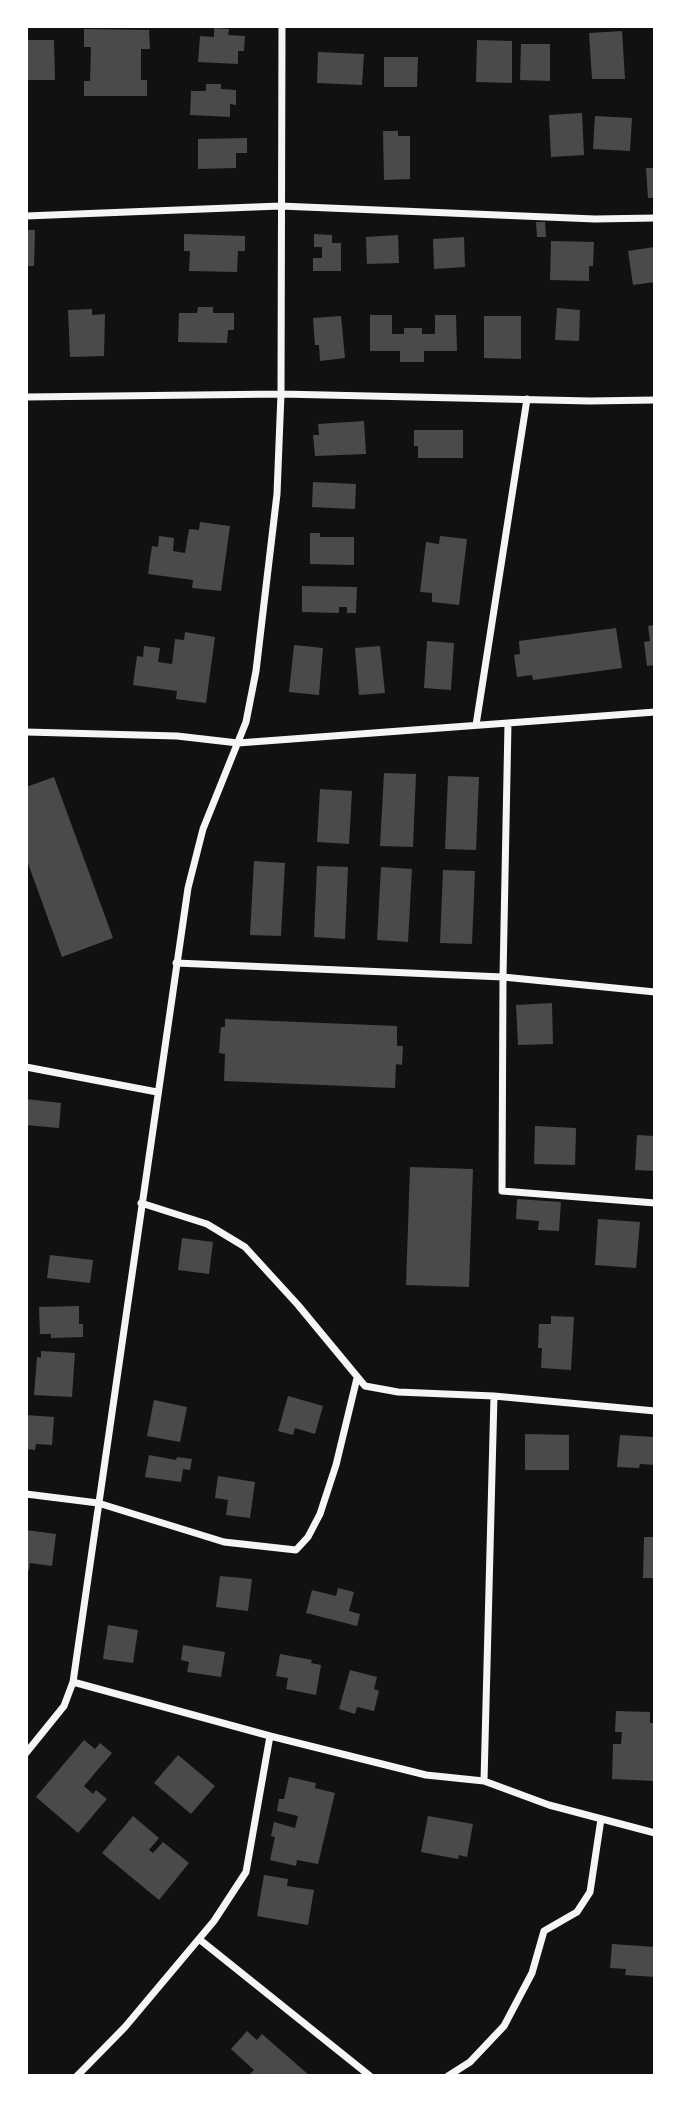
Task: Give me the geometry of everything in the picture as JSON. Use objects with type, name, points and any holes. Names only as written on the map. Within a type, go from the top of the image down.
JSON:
[{"type":"street","points":[[26,1753],[64,1706],[73,1682],[188,888],[212,804],[238,743],[252,697],[277,494],[281,394],[282,26]]},
{"type":"street","points":[[26,216],[280,206],[595,219],[655,218]]},
{"type":"street","points":[[26,397],[281,394],[655,400]]},
{"type":"street","points":[[476,725],[527,399]]},
{"type":"street","points":[[26,732],[177,736],[238,743],[655,712]]},
{"type":"street","points":[[508,723],[502,1191],[655,1203]]},
{"type":"street","points":[[176,963],[503,977],[655,992]]},
{"type":"street","points":[[26,1068],[157,1092]]},
{"type":"street","points":[[141,1203],[206,1224],[245,1247],[298,1305],[365,1387],[398,1392],[494,1396],[655,1411]]},
{"type":"street","points":[[26,1494],[98,1503],[224,1542],[296,1550],[308,1537],[320,1514],[337,1465],[357,1378]]},
{"type":"street","points":[[484,1781],[494,1396]]},
{"type":"street","points":[[73,1682],[426,1776],[484,1781],[549,1805],[655,1833]]},
{"type":"street","points":[[77,2076],[125,2027],[214,1921],[246,1872],[270,1736]]},
{"type":"street","points":[[448,2076],[470,2062],[504,2026],[532,1973],[544,1931],[577,1912],[590,1892],[601,1819]]},
{"type":"street","points":[[199,1939],[370,2076]]},
{"type":"building","points":[[214,28],[229,29],[228,35],[245,36],[244,51],[238,51],[238,64],[198,62],[200,36],[214,37]]},
{"type":"building","points":[[84,29],[149,30],[150,49],[141,49],[141,80],[147,80],[147,96],[84,96],[84,81],[90,81],[91,47],[84,47]]},
{"type":"building","points":[[622,31],[625,79],[592,79],[589,33]]},
{"type":"building","points":[[26,40],[54,40],[55,80],[26,80]]},
{"type":"building","points":[[477,40],[512,41],[512,83],[476,82]]},
{"type":"building","points":[[521,44],[550,44],[550,81],[520,80]]},
{"type":"building","points":[[318,52],[364,54],[362,85],[317,83]]},
{"type":"building","points":[[384,57],[418,57],[417,87],[384,87]]},
{"type":"building","points":[[206,84],[221,84],[221,89],[236,90],[236,105],[230,104],[230,117],[190,115],[191,91],[206,91]]},
{"type":"building","points":[[582,113],[584,155],[551,157],[549,115]]},
{"type":"building","points":[[595,116],[632,118],[630,151],[593,149]]},
{"type":"building","points":[[383,131],[398,131],[398,136],[410,136],[410,179],[384,180]]},
{"type":"building","points":[[247,138],[247,153],[236,153],[236,168],[198,169],[198,139]]},
{"type":"building","points":[[646,168],[655,168],[655,198],[648,198]]},
{"type":"building","points":[[536,222],[545,222],[546,237],[537,237]]},
{"type":"building","points":[[26,230],[35,230],[34,266],[26,266]]},
{"type":"building","points":[[184,234],[245,236],[245,251],[238,251],[237,272],[189,271],[190,251],[184,251]]},
{"type":"building","points":[[314,234],[332,235],[332,243],[341,243],[341,271],[313,271],[313,258],[322,258],[322,247],[314,247]]},
{"type":"building","points":[[398,235],[399,263],[367,264],[366,237]]},
{"type":"building","points":[[464,237],[465,267],[434,269],[433,239]]},
{"type":"building","points":[[551,241],[594,242],[589,281],[550,280]]},
{"type":"building","points":[[654,247],[655,282],[633,285],[628,251]]},
{"type":"building","points":[[198,307],[213,307],[213,313],[234,313],[234,330],[228,330],[227,343],[178,342],[179,313],[197,313]]},
{"type":"building","points":[[557,308],[580,310],[579,341],[555,340]]},
{"type":"building","points":[[92,309],[92,315],[105,314],[104,356],[70,357],[68,310]]},
{"type":"building","points":[[370,315],[392,315],[392,334],[404,334],[404,328],[422,328],[422,334],[435,334],[435,315],[456,315],[457,351],[424,351],[424,362],[400,362],[400,351],[370,351]]},
{"type":"building","points":[[341,316],[345,358],[320,361],[319,345],[315,345],[313,318]]},
{"type":"building","points":[[484,316],[521,316],[521,359],[484,358]]},
{"type":"building","points":[[364,421],[366,454],[315,456],[313,435],[319,435],[318,424]]},
{"type":"building","points":[[414,430],[463,430],[463,458],[418,458],[418,446],[414,446]]},
{"type":"building","points":[[313,482],[356,484],[355,509],[312,507]]},
{"type":"building","points":[[200,522],[230,526],[221,591],[192,588],[193,580],[148,574],[152,546],[158,547],[159,536],[174,538],[173,551],[185,553],[189,529],[199,530]]},
{"type":"building","points":[[310,533],[320,533],[320,537],[354,537],[354,565],[310,564]]},
{"type":"building","points":[[440,536],[467,539],[459,605],[432,602],[432,593],[420,592],[426,542],[439,544]]},
{"type":"building","points":[[302,586],[357,587],[356,613],[347,613],[347,607],[339,607],[339,613],[302,612]]},
{"type":"building","points":[[655,625],[655,665],[647,666],[644,642],[650,641],[648,626]]},
{"type":"building","points":[[616,628],[622,668],[533,680],[532,675],[517,677],[514,655],[520,654],[519,641]]},
{"type":"building","points":[[185,632],[215,637],[206,703],[176,699],[177,691],[133,685],[137,656],[143,657],[144,646],[160,648],[158,662],[172,664],[175,639],[184,640]]},
{"type":"building","points":[[427,641],[454,643],[451,690],[424,688]]},
{"type":"building","points":[[294,645],[323,648],[319,695],[289,692]]},
{"type":"building","points":[[380,646],[385,693],[359,695],[355,648]]},
{"type":"building","points":[[384,773],[416,774],[413,847],[380,846]]},
{"type":"building","points":[[448,776],[479,777],[476,850],[445,849]]},
{"type":"building","points":[[54,777],[113,938],[62,957],[26,858],[26,787]]},
{"type":"building","points":[[320,789],[352,791],[349,844],[317,842]]},
{"type":"building","points":[[254,861],[285,863],[281,936],[250,935]]},
{"type":"building","points":[[317,866],[348,867],[345,939],[314,937]]},
{"type":"building","points":[[381,867],[412,869],[408,942],[377,940]]},
{"type":"building","points":[[443,870],[475,871],[472,944],[440,943]]},
{"type":"building","points":[[552,1003],[553,1044],[518,1045],[516,1005]]},
{"type":"building","points":[[225,1019],[397,1026],[397,1046],[403,1046],[402,1065],[396,1064],[395,1088],[224,1081],[225,1054],[219,1053],[221,1027],[225,1027]]},
{"type":"building","points":[[26,1099],[61,1103],[59,1128],[26,1125]]},
{"type":"building","points":[[535,1126],[576,1128],[575,1165],[534,1164]]},
{"type":"building","points":[[637,1135],[655,1136],[655,1171],[635,1170]]},
{"type":"building","points":[[410,1167],[473,1169],[469,1287],[406,1285]]},
{"type":"building","points":[[517,1199],[561,1202],[559,1231],[538,1230],[539,1221],[516,1219]]},
{"type":"building","points":[[598,1219],[640,1222],[636,1268],[595,1265]]},
{"type":"building","points":[[182,1238],[213,1242],[209,1274],[178,1270]]},
{"type":"building","points":[[50,1255],[93,1260],[90,1283],[47,1278]]},
{"type":"building","points":[[79,1306],[79,1324],[83,1324],[83,1337],[51,1338],[51,1334],[40,1334],[39,1307]]},
{"type":"building","points":[[551,1316],[574,1317],[571,1370],[541,1368],[539,1324],[551,1324]]},
{"type":"building","points":[[41,1351],[75,1353],[72,1397],[34,1395],[37,1357],[41,1358]]},
{"type":"building","points":[[288,1396],[323,1406],[315,1434],[295,1428],[293,1435],[278,1431]]},
{"type":"building","points":[[154,1400],[187,1407],[180,1442],[147,1436]]},
{"type":"building","points":[[26,1415],[54,1417],[52,1445],[36,1444],[35,1450],[26,1449]]},
{"type":"building","points":[[525,1434],[569,1435],[569,1470],[525,1470]]},
{"type":"building","points":[[620,1435],[655,1437],[655,1465],[640,1464],[639,1468],[617,1467]]},
{"type":"building","points":[[149,1455],[176,1460],[177,1457],[192,1459],[190,1470],[183,1469],[181,1482],[145,1477]]},
{"type":"building","points":[[218,1476],[255,1482],[250,1518],[226,1515],[228,1500],[215,1498]]},
{"type":"building","points":[[26,1530],[56,1534],[52,1566],[30,1563],[29,1571],[26,1570]]},
{"type":"building","points":[[644,1537],[655,1537],[655,1578],[643,1578]]},
{"type":"building","points":[[220,1576],[252,1579],[248,1611],[216,1607]]},
{"type":"building","points":[[338,1588],[354,1592],[349,1611],[360,1614],[357,1626],[306,1613],[312,1590],[336,1596]]},
{"type":"building","points":[[108,1625],[138,1630],[133,1663],[103,1659]]},
{"type":"building","points":[[183,1645],[225,1652],[221,1677],[187,1672],[189,1662],[181,1660]]},
{"type":"building","points":[[280,1654],[312,1660],[311,1663],[321,1665],[316,1695],[286,1689],[288,1678],[276,1676]]},
{"type":"building","points":[[350,1670],[377,1677],[374,1689],[379,1691],[374,1711],[357,1707],[355,1714],[339,1709]]},
{"type":"building","points":[[616,1711],[650,1712],[650,1723],[654,1723],[655,1781],[612,1779],[613,1744],[621,1744],[622,1732],[615,1732]]},
{"type":"building","points":[[84,1740],[95,1749],[100,1743],[112,1753],[84,1786],[93,1794],[96,1790],[107,1799],[78,1833],[36,1797]]},
{"type":"building","points":[[178,1755],[215,1786],[191,1814],[154,1783]]},
{"type":"building","points":[[289,1777],[316,1783],[315,1788],[335,1793],[318,1864],[297,1860],[296,1866],[270,1860],[275,1837],[271,1836],[274,1822],[295,1828],[298,1816],[277,1811],[279,1799],[284,1799]]},
{"type":"building","points":[[133,1816],[159,1838],[149,1850],[153,1853],[163,1842],[189,1863],[159,1900],[102,1853]]},
{"type":"building","points":[[428,1816],[473,1824],[467,1857],[459,1855],[458,1859],[421,1852]]},
{"type":"building","points":[[264,1875],[288,1879],[287,1886],[314,1890],[308,1925],[257,1916]]},
{"type":"building","points":[[612,1944],[655,1947],[655,1977],[625,1975],[626,1969],[610,1968]]},
{"type":"building","points":[[247,2031],[257,2040],[262,2034],[310,2076],[252,2076],[250,2074],[254,2070],[231,2049]]}]
